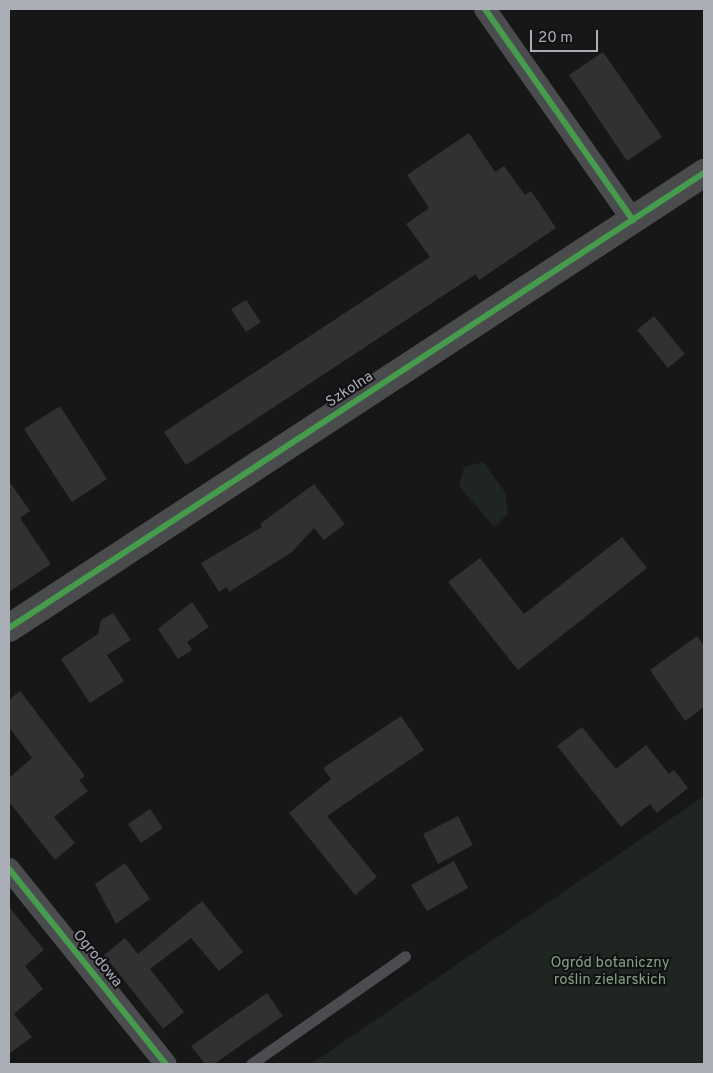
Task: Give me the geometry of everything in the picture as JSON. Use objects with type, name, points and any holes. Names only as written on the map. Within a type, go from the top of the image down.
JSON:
[{"type":"street","points":[[485,9],[633,220]]},
{"type":"street","name":"Szkolna","points":[[9,628],[704,173]]},
{"type":"street","name":"Ogrodowa","points":[[9,869],[166,1064]]},
{"type":"lane","points":[[251,1064],[405,956]]},
{"type":"green space","points":[[483,462],[505,492],[508,514],[494,527],[459,486],[464,467]]},
{"type":"green space","name":"Ogród botaniczny roślin zielarskich","points":[[704,796],[704,1064],[311,1064],[619,854]]},
{"type":"building","points":[[603,52],[662,137],[627,161],[569,75]]},
{"type":"building","points":[[469,133],[495,172],[504,166],[525,195],[531,191],[556,228],[479,280],[476,274],[186,465],[164,432],[430,257],[406,224],[429,208],[407,175]]},
{"type":"building","points":[[246,300],[261,322],[246,332],[231,309]]},
{"type":"building","points":[[654,316],[685,354],[668,368],[637,330]]},
{"type":"building","points":[[60,406],[107,479],[72,502],[24,429]]},
{"type":"building","points":[[9,481],[30,511],[20,518],[51,564],[9,592]]},
{"type":"building","points":[[314,484],[345,524],[324,540],[314,528],[292,552],[229,592],[227,587],[219,592],[201,563],[262,527],[260,524]]},
{"type":"building","points":[[622,537],[647,568],[518,670],[448,582],[480,558],[524,614]]},
{"type":"building","points":[[192,602],[209,627],[187,642],[192,650],[178,659],[158,629]]},
{"type":"building","points":[[113,613],[131,640],[107,655],[124,681],[90,703],[61,659],[98,634],[101,620]]},
{"type":"building","points":[[697,636],[704,646],[704,707],[685,721],[650,670]]},
{"type":"building","points":[[20,691],[85,776],[79,780],[88,791],[54,817],[75,843],[55,860],[9,802],[9,778],[32,758],[9,727],[9,700]]},
{"type":"building","points":[[401,716],[424,750],[327,816],[377,877],[355,895],[289,813],[331,779],[323,768]]},
{"type":"building","points":[[582,727],[616,769],[646,745],[669,774],[674,770],[688,788],[657,813],[650,804],[621,827],[557,746]]},
{"type":"building","points":[[150,809],[163,828],[141,843],[128,824]]},
{"type":"building","points":[[458,816],[473,845],[438,864],[423,834]]},
{"type":"building","points":[[454,861],[468,888],[427,911],[411,885]]},
{"type":"building","points":[[125,863],[150,899],[116,924],[95,884]]},
{"type":"building","points":[[202,901],[243,952],[219,971],[191,938],[150,969],[184,1012],[163,1029],[104,955],[125,938],[138,954]]},
{"type":"building","points":[[9,907],[44,950],[25,966],[43,989],[14,1014],[32,1037],[9,1054]]},
{"type":"building","points":[[267,993],[283,1016],[214,1064],[205,1064],[191,1046]]},
{"type":"cycle path","points":[[485,9],[633,220]]},
{"type":"cycle path","points":[[9,628],[704,173]]},
{"type":"cycle path","points":[[9,869],[166,1064]]}]
